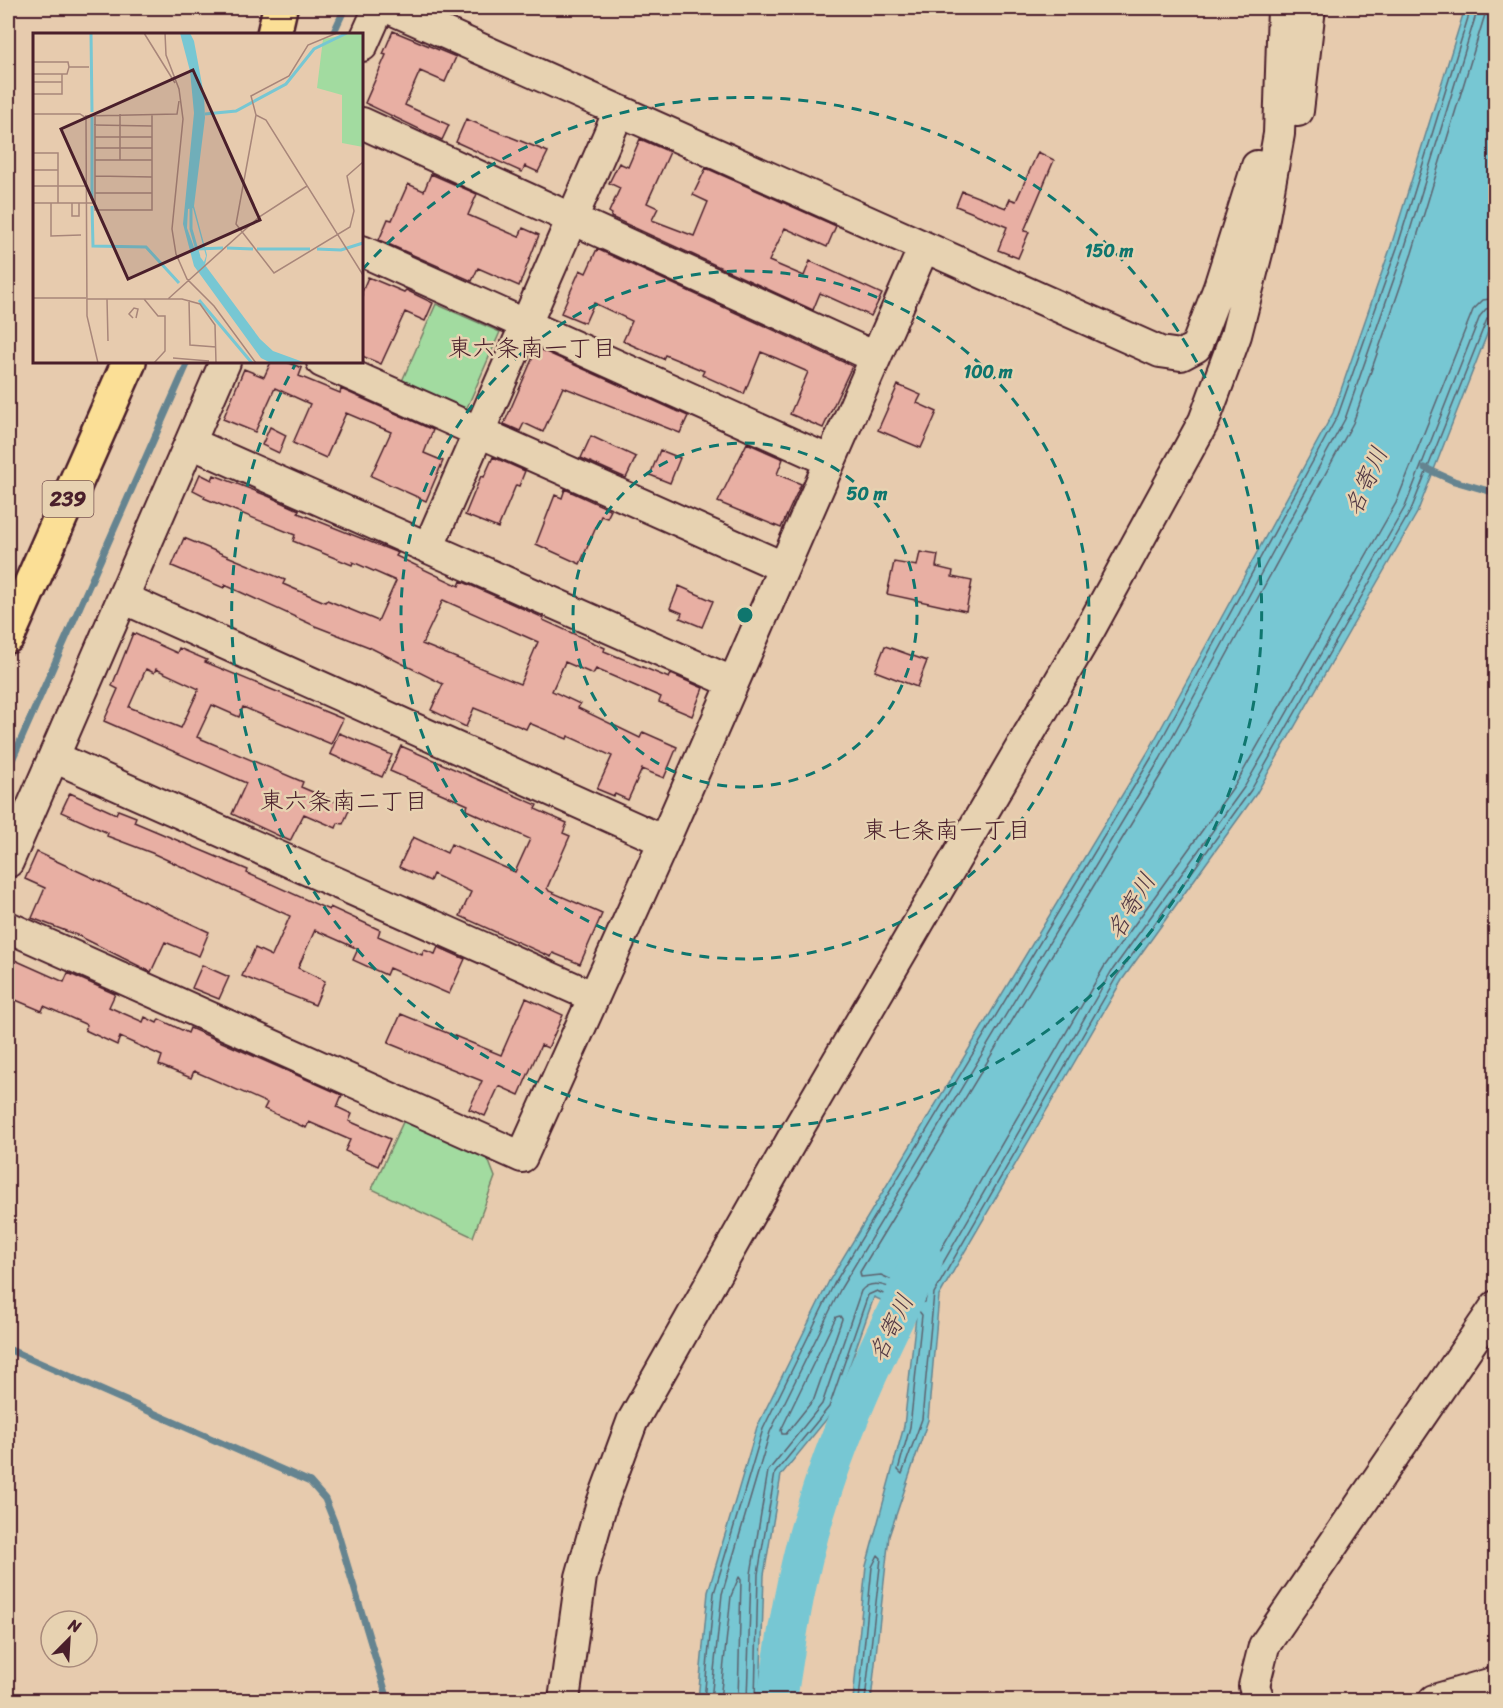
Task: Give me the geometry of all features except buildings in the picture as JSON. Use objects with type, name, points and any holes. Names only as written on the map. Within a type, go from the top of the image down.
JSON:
[{"type":"highway","points":[[274,33],[280,8]]},
{"type":"highway","name":"239","points":[[8,636],[129,363]]},
{"type":"street","points":[[363,43],[379,8]]},
{"type":"street","points":[[389,8],[1160,352],[1181,355],[1196,347],[1219,287],[1263,148],[1297,121],[1310,8]]},
{"type":"street","points":[[564,1701],[581,1577],[601,1506],[632,1422],[798,1129],[1083,642],[1203,421],[1239,324],[1259,245],[1279,134],[1283,8]]},
{"type":"street","points":[[429,546],[619,111]]},
{"type":"street","points":[[363,123],[875,357]]},
{"type":"street","points":[[8,927],[522,1157],[664,841],[924,247]]},
{"type":"street","points":[[363,251],[830,461]]},
{"type":"street","points":[[9,853],[54,757],[225,363]]},
{"type":"street","points":[[324,363],[783,567]]},
{"type":"street","points":[[191,443],[429,546],[732,682]]},
{"type":"street","points":[[123,598],[664,841]]},
{"type":"street","points":[[54,757],[594,997]]},
{"type":"street","points":[[1259,1701],[1254,1686],[1264,1646],[1496,1306]]},
{"type":"street","points":[[1434,1701],[1496,1682]]},
{"type":"green space","points":[[436,304],[500,332],[466,410],[402,381]]},
{"type":"green space","points":[[404,1120],[488,1159],[495,1177],[473,1237],[372,1189]]},
{"type":"water","points":[[1465,8],[1495,8],[1495,314],[1417,513],[1256,794],[1122,980],[939,1296],[928,1420],[889,1536],[871,1700],[853,1700],[866,1566],[904,1426],[916,1316],[874,1297],[834,1410],[781,1475],[764,1575],[760,1700],[698,1700],[708,1592],[757,1427],[829,1281],[1148,752],[1333,413],[1391,246]]},
{"type":"waterway","points":[[333,33],[345,8]]},
{"type":"waterway","points":[[8,769],[188,363]]},
{"type":"waterway","points":[[1425,468],[1454,481],[1496,493]]},
{"type":"waterway","name":"名寄川","points":[[777,1700],[798,1576],[828,1472],[865,1379],[923,1260]]},
{"type":"waterway","points":[[8,1349],[310,1482],[325,1499],[335,1524],[388,1700]]},
{"type":"district","name":"東六条南一丁目","points":[[532,348]]},
{"type":"district","name":"東六条南二丁目","points":[[344,801]]},
{"type":"district","name":"東七条南一丁目","points":[[947,830]]}]
